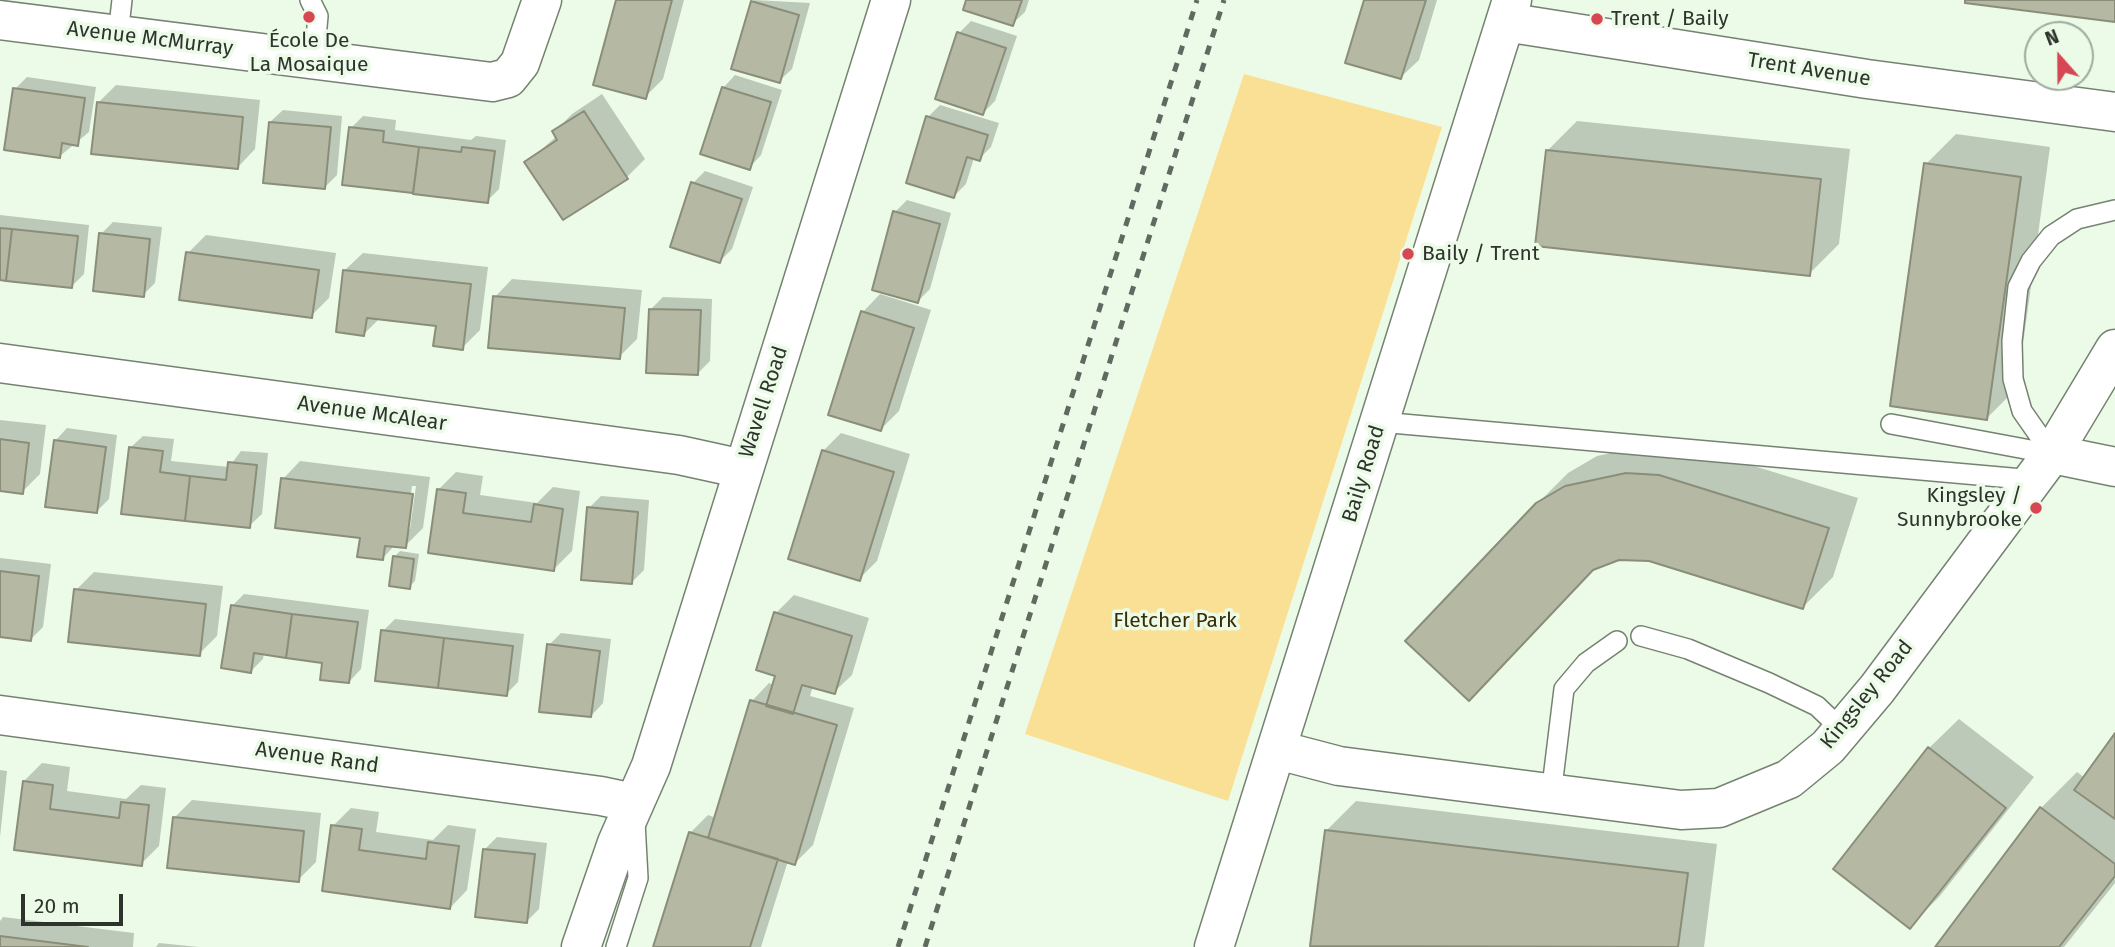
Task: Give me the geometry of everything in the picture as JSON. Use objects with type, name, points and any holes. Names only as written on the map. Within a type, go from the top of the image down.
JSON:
[{"type":"street","name":"Avenue McMurray","points":[[0,19],[120,17],[314,60],[480,81],[508,78],[525,53],[542,0]]},
{"type":"street","name":"Wavell Road","points":[[581,947],[634,803],[652,766],[891,0]]},
{"type":"street","name":"Trent Avenue","points":[[1508,11],[1867,79],[2115,112]]},
{"type":"street","name":"Baily Road","points":[[1214,947],[1508,11]]},
{"type":"street","name":"Kingsley Road","points":[[1278,750],[1339,766],[1681,810],[1719,808],[1788,779],[1828,747],[1877,689],[2043,467],[2115,349]]},
{"type":"street","name":"Avenue McAlear","points":[[0,363],[678,455],[743,469]]},
{"type":"street","points":[[2043,467],[2115,467]]},
{"type":"street","name":"Avenue Rand","points":[[0,715],[601,796],[634,803]]},
{"type":"lane","points":[[310,0],[318,16],[314,60]]},
{"type":"lane","points":[[2043,467],[2013,379],[2012,341],[2018,286],[2031,261],[2051,236],[2077,219],[2115,210]]},
{"type":"lane","points":[[1380,422],[2043,467]]},
{"type":"lane","points":[[1891,424],[2043,467]]},
{"type":"lane","points":[[1641,636],[1688,649],[1769,683],[1817,706],[1842,730]]},
{"type":"lane","points":[[1551,795],[1564,689],[1586,663],[1617,641]]},
{"type":"lane","name":"Wavell Road","points":[[616,947],[638,878],[634,803]]},
{"type":"green space","name":"Fletcher Park","points":[[1244,74],[1442,127],[1228,801],[1025,734]]},
{"type":"building","points":[[616,0],[672,0],[646,99],[593,85]]},
{"type":"building","points":[[966,0],[1022,0],[1013,26],[963,10]]},
{"type":"building","points":[[1364,0],[1426,0],[1401,79],[1345,63]]},
{"type":"building","points":[[1965,0],[2115,0],[2115,22],[1965,3]]},
{"type":"building","points":[[751,1],[799,15],[780,83],[731,69]]},
{"type":"building","points":[[957,32],[1006,48],[983,115],[935,99]]},
{"type":"building","points":[[722,87],[771,102],[750,170],[700,154]]},
{"type":"building","points":[[13,88],[85,98],[78,146],[62,143],[60,158],[4,150]]},
{"type":"building","points":[[97,102],[243,117],[238,169],[91,154]]},
{"type":"building","points":[[584,111],[628,179],[563,220],[524,162],[557,140],[552,131]]},
{"type":"building","points":[[926,116],[988,135],[980,161],[967,157],[954,198],[906,183]]},
{"type":"building","points":[[269,122],[331,127],[325,189],[263,183]]},
{"type":"building","points":[[349,127],[384,131],[383,142],[419,147],[413,193],[342,185]]},
{"type":"building","points":[[419,147],[461,152],[462,147],[495,151],[488,203],[413,194]]},
{"type":"building","points":[[1546,150],[1821,179],[1810,276],[1535,246]]},
{"type":"building","points":[[1924,163],[2021,177],[1987,420],[1890,406]]},
{"type":"building","points":[[691,182],[742,199],[720,263],[670,247]]},
{"type":"building","points":[[893,211],[940,224],[918,303],[872,290]]},
{"type":"building","points":[[0,228],[12,229],[6,281],[0,280]]},
{"type":"building","points":[[12,229],[78,236],[72,288],[6,281]]},
{"type":"building","points":[[99,233],[150,239],[144,297],[93,291]]},
{"type":"building","points":[[186,252],[319,270],[312,318],[179,300]]},
{"type":"building","points":[[343,270],[471,284],[463,350],[433,346],[436,326],[367,318],[364,336],[336,332]]},
{"type":"building","points":[[493,296],[625,308],[620,359],[488,348]]},
{"type":"building","points":[[649,309],[701,310],[698,375],[646,373]]},
{"type":"building","points":[[861,311],[914,328],[881,431],[828,415]]},
{"type":"building","points":[[0,439],[29,443],[23,494],[0,491]]},
{"type":"building","points":[[54,440],[106,447],[97,513],[45,507]]},
{"type":"building","points":[[129,447],[163,451],[160,472],[190,476],[185,521],[121,514]]},
{"type":"building","points":[[822,450],[894,472],[860,581],[788,559]]},
{"type":"building","points":[[228,462],[257,465],[250,528],[185,521],[190,476],[226,480]]},
{"type":"building","points":[[1626,473],[1659,475],[1829,528],[1803,609],[1649,561],[1619,560],[1593,570],[1469,701],[1405,641],[1536,503],[1565,486]]},
{"type":"building","points":[[281,478],[413,494],[406,548],[385,546],[383,560],[357,557],[360,538],[275,528]]},
{"type":"building","points":[[437,489],[466,493],[463,513],[531,522],[534,504],[563,509],[554,571],[428,553]]},
{"type":"building","points":[[587,507],[638,512],[632,584],[581,580]]},
{"type":"building","points":[[393,556],[414,559],[410,589],[389,586]]},
{"type":"building","points":[[0,571],[39,576],[31,641],[0,637]]},
{"type":"building","points":[[74,589],[206,604],[200,656],[68,642]]},
{"type":"building","points":[[231,605],[292,614],[286,658],[254,653],[251,673],[221,668]]},
{"type":"building","points":[[774,612],[852,636],[835,694],[802,685],[793,714],[766,706],[775,676],[756,670]]},
{"type":"building","points":[[292,614],[358,622],[349,683],[320,680],[322,663],[286,658]]},
{"type":"building","points":[[381,630],[444,638],[438,688],[375,681]]},
{"type":"building","points":[[444,638],[513,646],[507,696],[438,688]]},
{"type":"building","points":[[547,644],[600,651],[591,717],[539,712]]},
{"type":"building","points":[[750,700],[837,725],[795,865],[708,838]]},
{"type":"building","points":[[2115,733],[2115,819],[2074,790]]},
{"type":"building","points":[[1928,747],[2006,808],[1910,929],[1833,869]]},
{"type":"building","points":[[23,781],[53,785],[50,809],[119,818],[121,802],[149,805],[142,866],[14,850]]},
{"type":"building","points":[[2040,807],[2115,864],[2115,876],[2059,947],[1935,947]]},
{"type":"building","points":[[173,817],[304,831],[299,882],[167,868]]},
{"type":"building","points":[[331,825],[362,829],[359,850],[426,859],[428,842],[459,846],[450,909],[322,891]]},
{"type":"building","points":[[1325,830],[1688,873],[1678,947],[1310,946]]},
{"type":"building","points":[[689,832],[778,859],[750,947],[653,947]]},
{"type":"building","points":[[483,849],[535,854],[527,923],[475,917]]},
{"type":"building","points":[[0,936],[88,947],[0,947]]},
{"type":"railway","points":[[898,947],[1197,0]]},
{"type":"railway","points":[[925,947],[1224,0]]},
{"type":"place","name":"École De La Mosaique","points":[[309,17]]},
{"type":"place","name":"Trent / Baily","points":[[1597,19]]},
{"type":"place","name":"Baily / Trent","points":[[1408,254]]},
{"type":"place","name":"Kingsley / Sunnybrooke","points":[[2036,508]]}]
